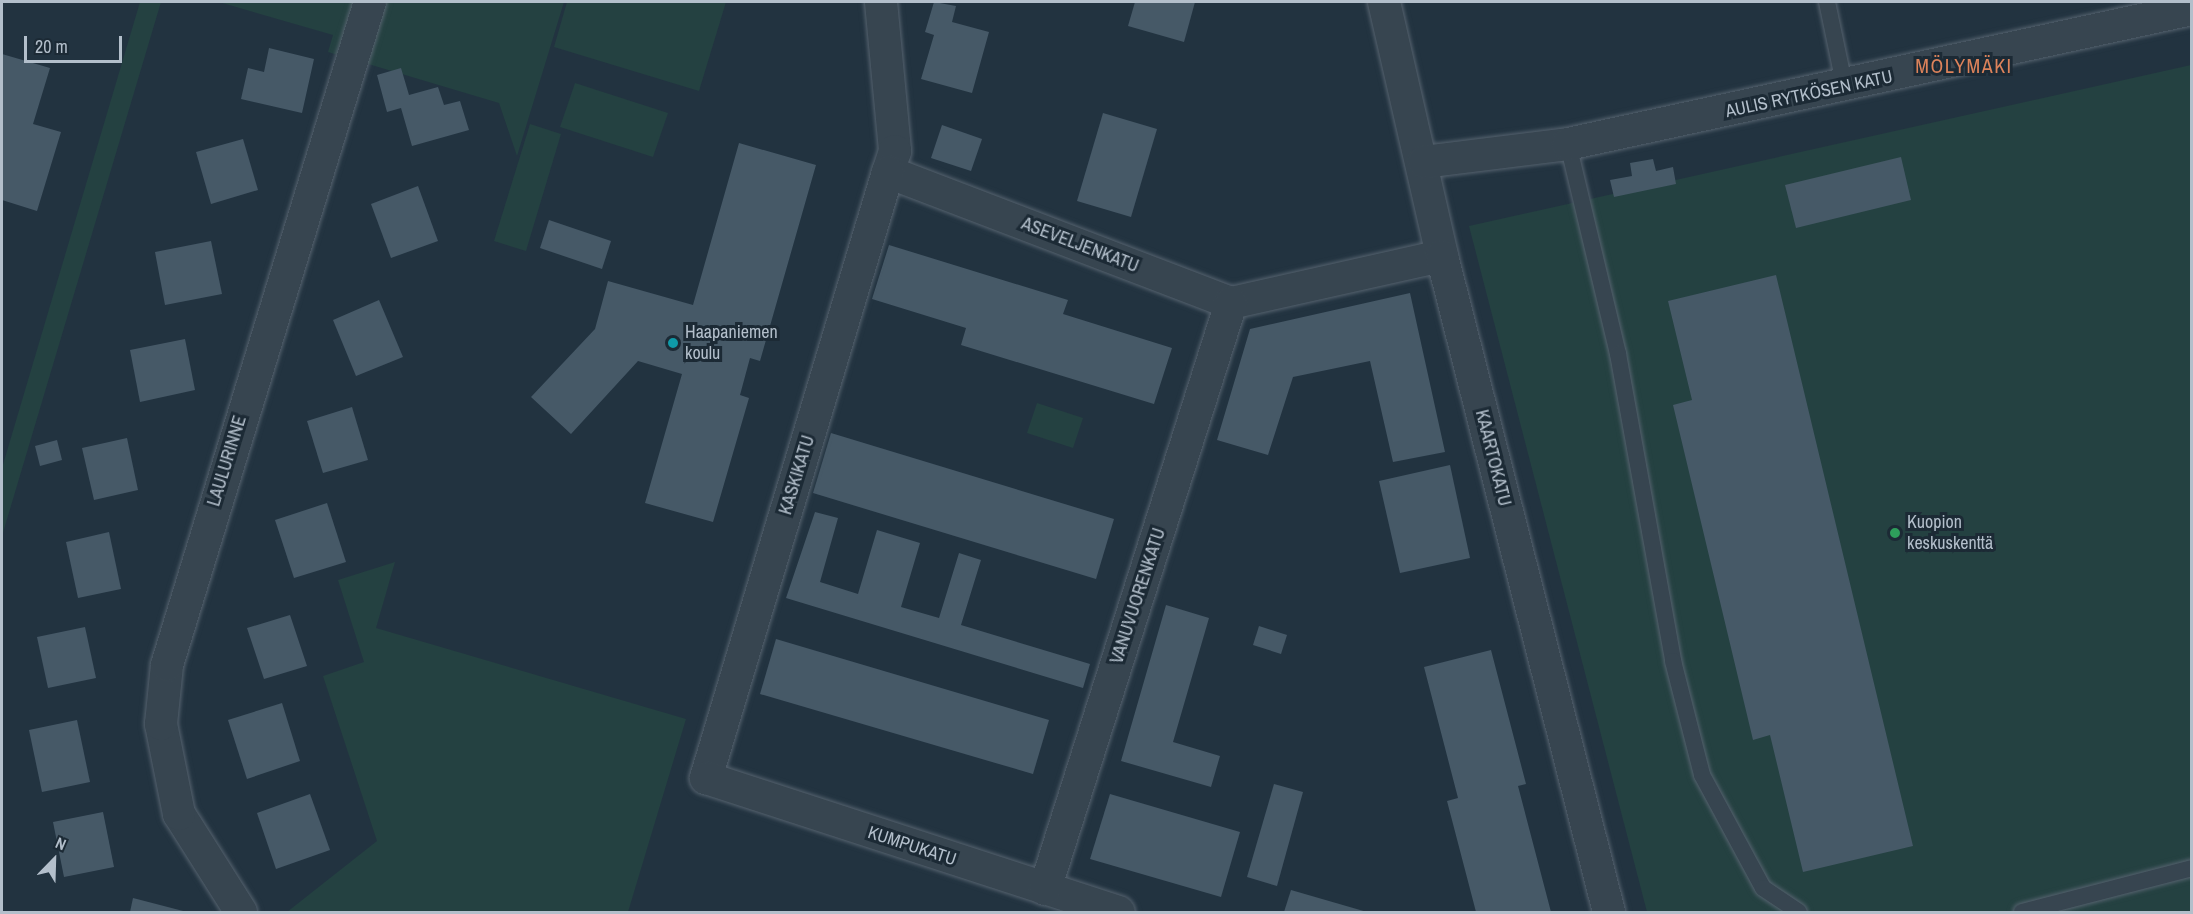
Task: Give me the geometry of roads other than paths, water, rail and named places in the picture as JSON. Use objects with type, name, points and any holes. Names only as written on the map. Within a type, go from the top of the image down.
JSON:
[{"type":"street","name":"LAULURINNE","points":[[241,912],[179,814],[160,724],[167,665],[370,2]]},
{"type":"street","points":[[881,2],[895,152],[888,172]]},
{"type":"street","name":"KAARTOKATU","points":[[1384,2],[1424,162],[1442,256],[1609,912]]},
{"type":"street","name":"AULIS RYTKÖSEN KATU","points":[[1424,162],[1568,144],[1845,88],[2192,9]]},
{"type":"street","name":"ASEVELJENKATU","points":[[888,172],[1231,303]]},
{"type":"street","name":"KASKIKATU","points":[[706,778],[888,172]]},
{"type":"street","points":[[1231,303],[1442,256]]},
{"type":"street","name":"VANUVUORENKATU","points":[[1045,889],[1231,303]]},
{"type":"street","name":"KUMPUKATU","points":[[706,778],[1119,912]]},
{"type":"lane","points":[[1827,2],[1845,88]]},
{"type":"lane","points":[[1568,144],[1618,354],[1673,661],[1702,775],[1763,888],[1799,912]]},
{"type":"lane","points":[[2022,912],[2192,868]]},
{"type":"place","name":"Haapaniemen koulu","points":[[673,343]]},
{"type":"place","name":"Kuopion keskuskenttä","points":[[1895,533]]},
{"type":"district","name":"MÖLYMÄKI","points":[[1964,65]]}]
